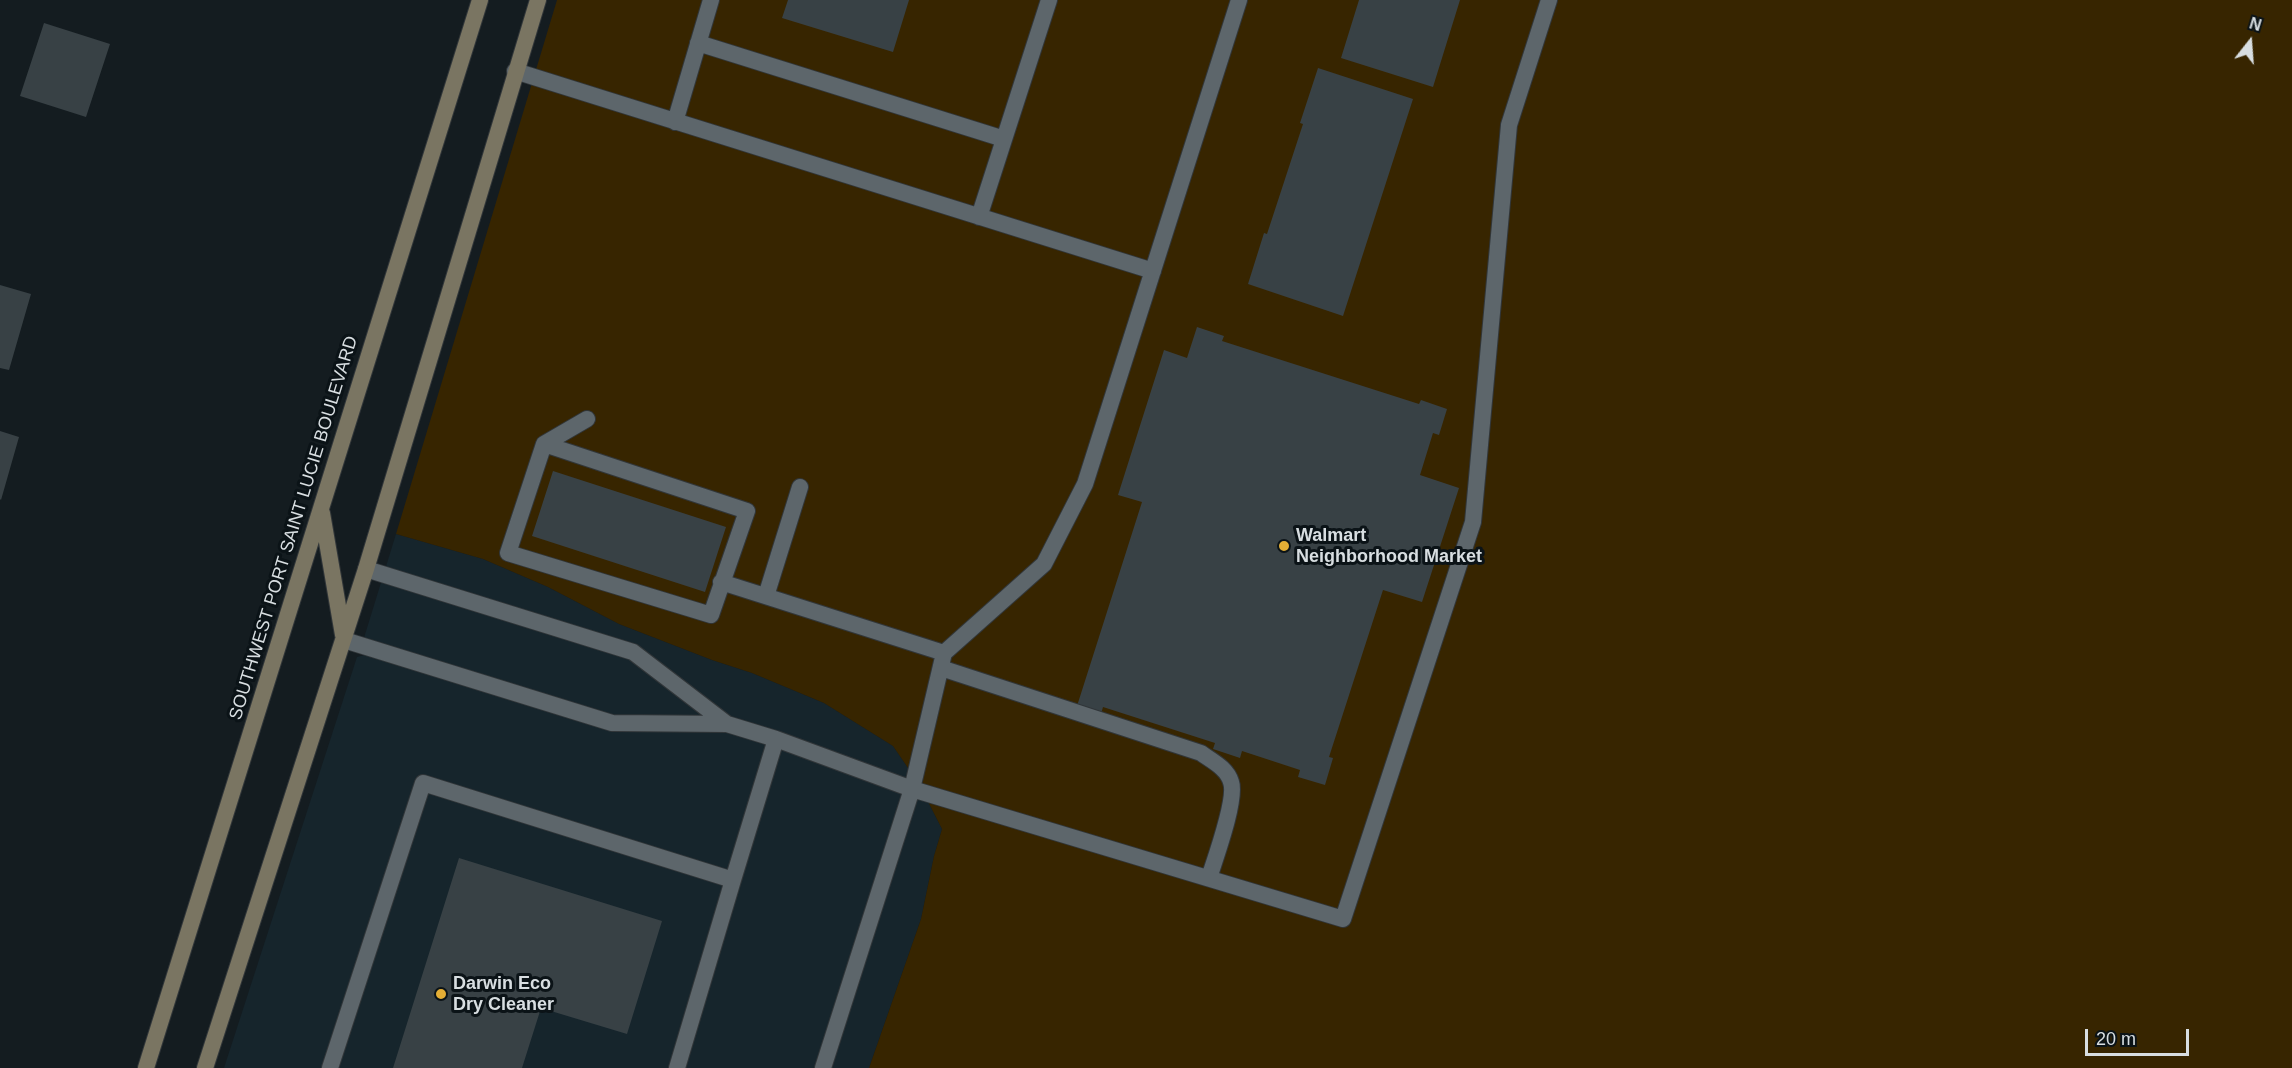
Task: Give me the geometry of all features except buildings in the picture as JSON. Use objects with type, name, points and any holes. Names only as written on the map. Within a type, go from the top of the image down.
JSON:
[{"type":"main road","name":"SOUTHWEST PORT SAINT LUCIE BOULEVARD","points":[[146,1068],[480,0]]},
{"type":"main road","points":[[205,1068],[344,640],[538,0]]},
{"type":"main road","points":[[322,509],[344,640]]},
{"type":"lane","points":[[675,122],[711,0]]},
{"type":"lane","points":[[979,217],[1048,0]]},
{"type":"lane","points":[[823,1068],[912,789],[943,661],[1044,564],[1085,484],[1239,0]]},
{"type":"lane","points":[[344,640],[612,723],[727,724],[776,739],[912,789],[1343,918],[1473,522],[1509,125],[1549,0]]},
{"type":"lane","points":[[698,44],[1004,139]]},
{"type":"lane","points":[[516,72],[1153,271]]},
{"type":"lane","points":[[544,444],[747,511],[711,615],[508,553],[544,444],[587,419]]},
{"type":"lane","points":[[766,597],[800,487]]},
{"type":"lane","points":[[366,569],[633,652],[727,724]]},
{"type":"lane","points":[[722,582],[1201,753],[1222,767],[1232,783],[1232,801],[1209,878]]},
{"type":"lane","points":[[677,1068],[776,739]]},
{"type":"lane","points":[[330,1068],[423,783],[733,880]]},
{"type":"shaded area","points":[[557,0],[2292,0],[2292,1068],[869,1068],[921,919],[942,829],[919,784],[893,746],[824,703],[752,673],[619,624],[548,587],[483,559],[396,534]]},
{"type":"shaded area","points":[[396,534],[483,559],[548,587],[619,624],[752,673],[824,703],[893,746],[919,784],[942,829],[921,919],[869,1068],[224,1068],[357,657],[365,655],[363,641]]},
{"type":"place","name":"Walmart Neighborhood Market","points":[[1284,546]]},
{"type":"place","name":"Darwin Eco Dry Cleaner","points":[[441,994]]}]
